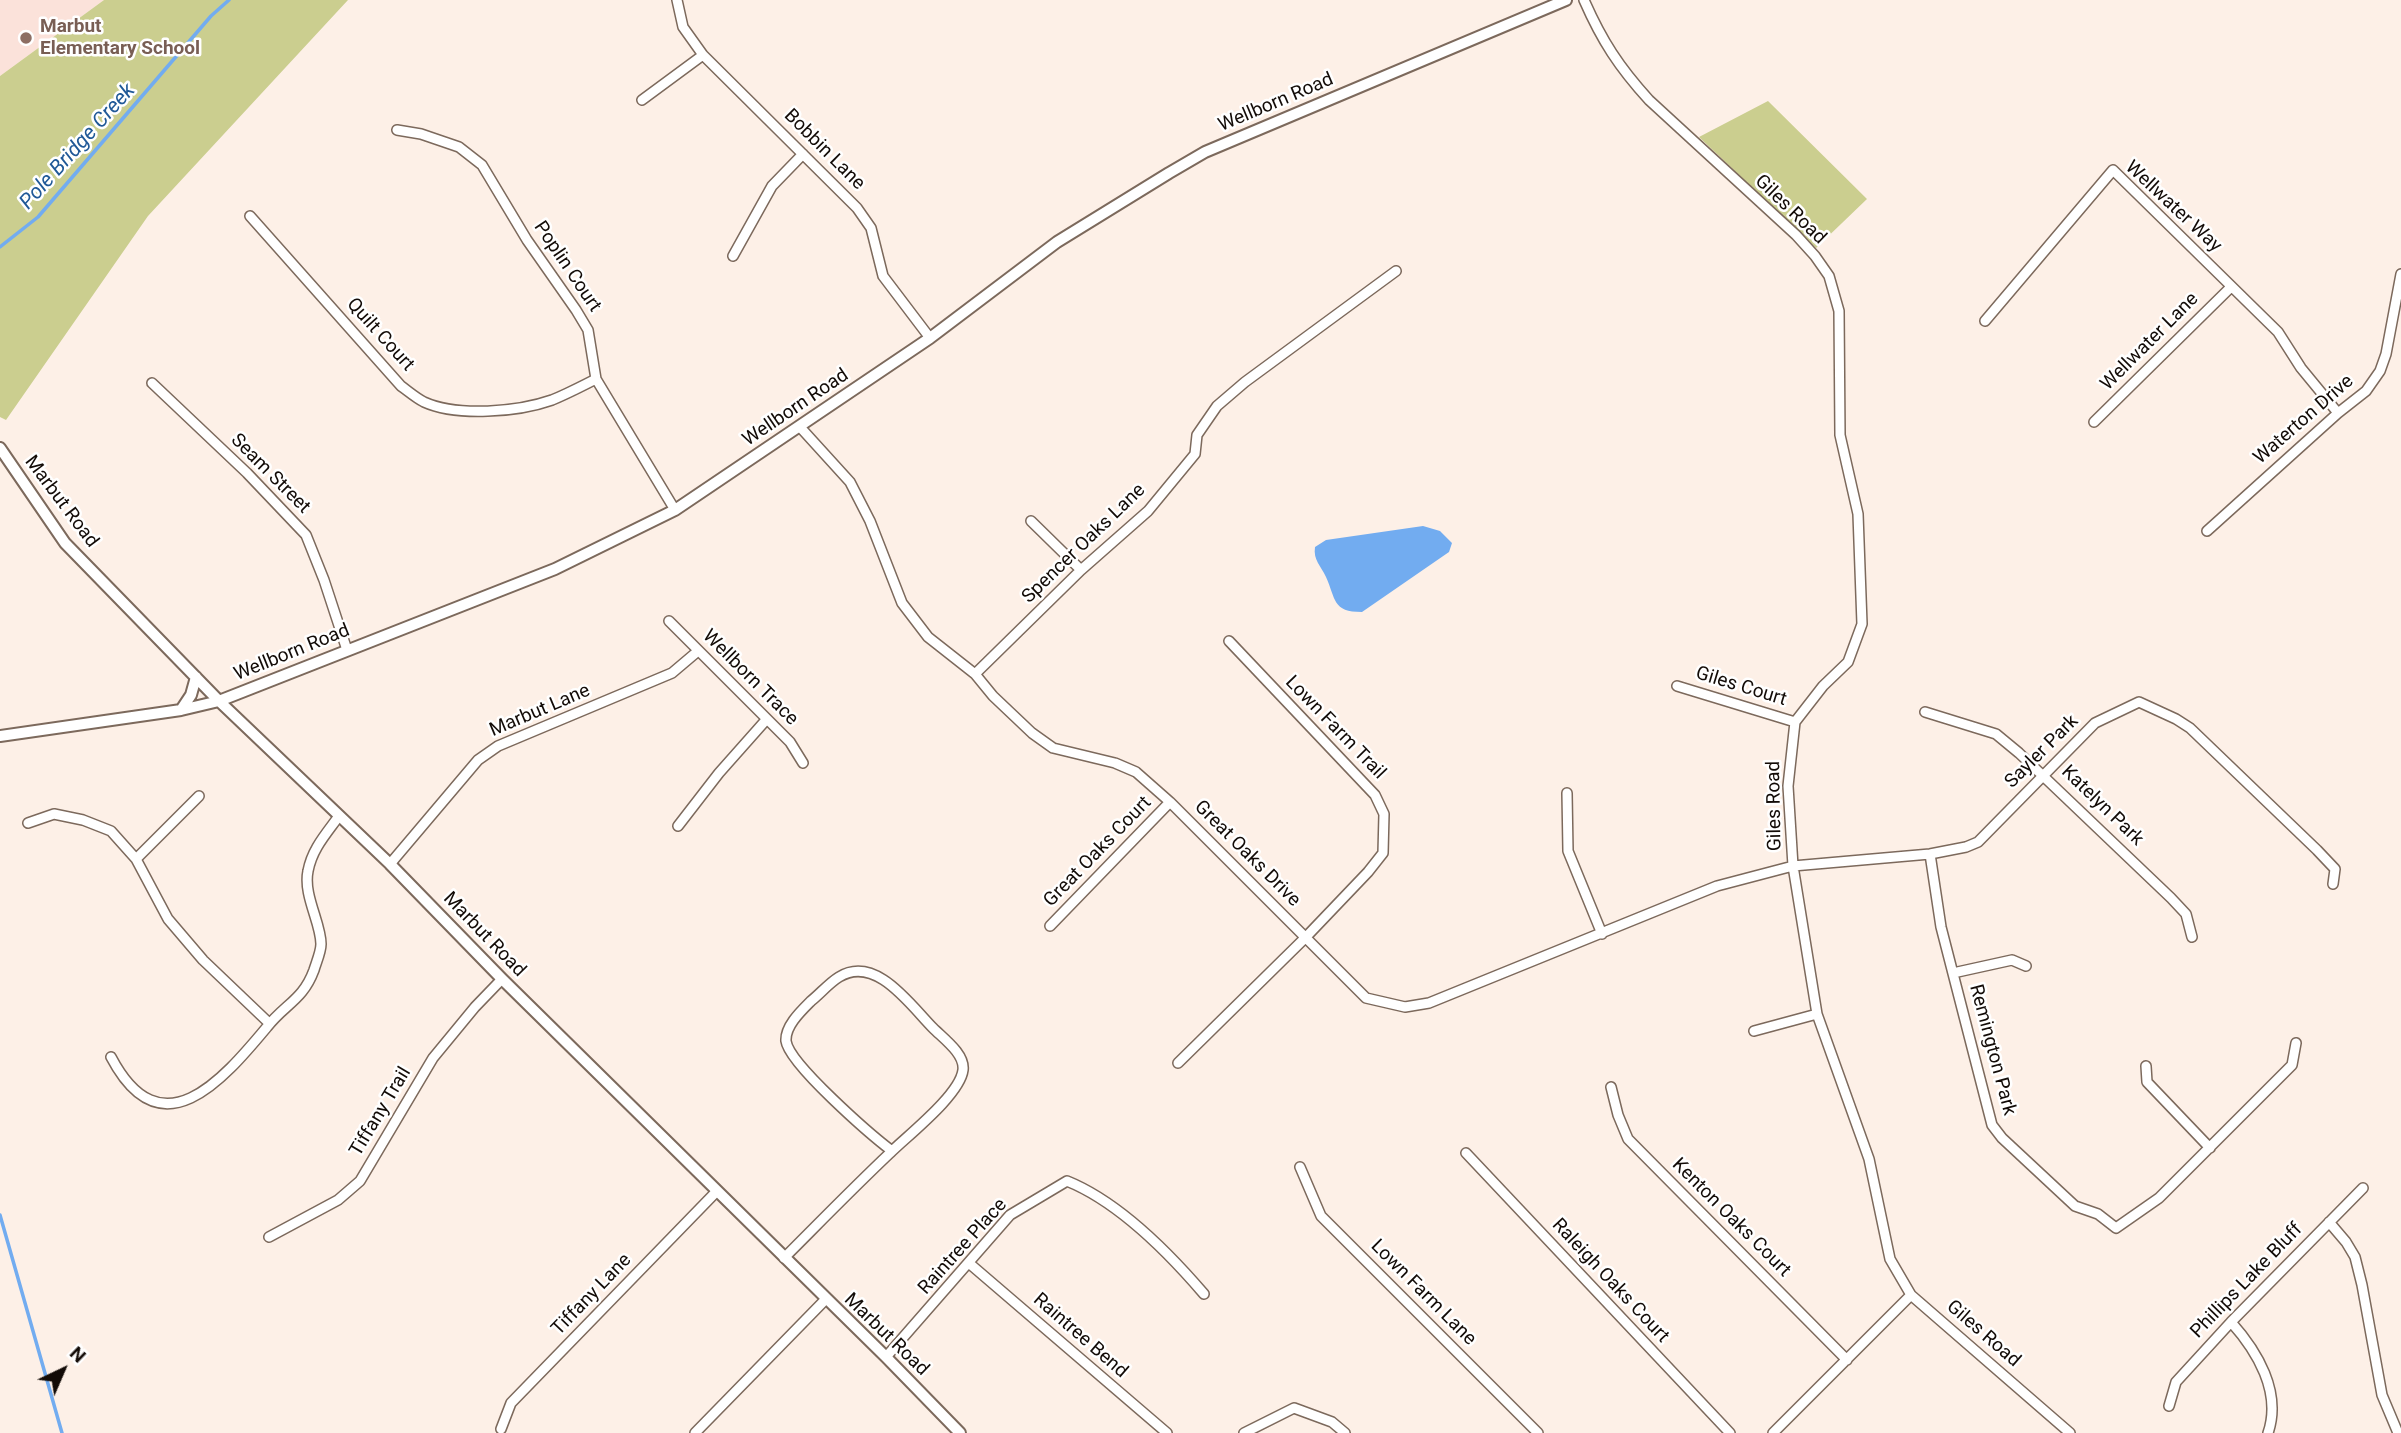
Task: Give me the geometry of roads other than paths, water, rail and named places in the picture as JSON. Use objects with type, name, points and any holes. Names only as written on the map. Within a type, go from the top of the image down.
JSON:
[{"type":"street","name":"Bobbin Lane","points":[[677,0],[683,27],[703,55],[857,208],[871,229],[883,276],[930,338]]},
{"type":"street","name":"Wellborn Road","points":[[0,736],[181,710],[219,701],[555,569],[676,510],[930,338],[1057,242],[1205,152],[1566,0]]},
{"type":"street","name":"Giles Road","points":[[1584,0],[1606,48],[1630,80],[1796,235],[1829,276],[1839,311],[1840,435],[1858,514],[1862,624],[1847,662],[1823,686],[1795,722],[1788,786],[1793,866],[1817,1014],[1868,1159],[1890,1259],[1911,1294],[2070,1433]]},
{"type":"street","points":[[642,100],[703,55]]},
{"type":"street","name":"Poplin Court","points":[[397,130],[421,134],[459,147],[482,165],[527,240],[588,330],[596,379],[676,510]]},
{"type":"street","points":[[733,256],[772,186],[803,154]]},
{"type":"street","name":"Wellwater Way","points":[[1985,321],[2113,170],[2278,332],[2301,368],[2338,413]]},
{"type":"street","name":"Quilt Court","points":[[250,216],[401,386],[423,401],[450,410],[478,411],[522,407],[552,400],[596,379]]},
{"type":"street","name":"Spencer Oaks Lane","points":[[975,674],[1081,570],[1148,511],[1195,454],[1197,435],[1217,406],[1245,382],[1396,271]]},
{"type":"street","name":"Waterton Drive","points":[[2207,531],[2366,391],[2380,371],[2386,354],[2401,274]]},
{"type":"street","name":"Wellwater Lane","points":[[2094,422],[2231,287]]},
{"type":"street","name":"Seam Street","points":[[152,383],[247,473],[306,535],[347,650]]},
{"type":"street","name":"Great Oaks Drive","points":[[800,427],[850,482],[870,521],[902,603],[928,637],[975,674],[1002,705],[1053,748],[1082,754],[1136,772],[1171,802],[1366,998],[1405,1007],[1429,1003],[1717,886],[1793,866]]},
{"type":"street","name":"Marbut Road","points":[[0,448],[65,543],[219,701],[390,864],[502,979],[960,1433]]},
{"type":"street","points":[[1031,521],[1081,570]]},
{"type":"street","name":"Wellborn Trace","points":[[669,621],[790,743],[803,763]]},
{"type":"street","name":"Lown Farm Trail","points":[[1178,1063],[1305,938],[1383,853],[1384,814],[1375,794],[1229,641]]},
{"type":"street","name":"Marbut Lane","points":[[390,864],[478,760],[498,746],[672,673],[698,652]]},
{"type":"street","points":[[181,710],[191,695],[196,677]]},
{"type":"street","name":"Giles Court","points":[[1676,686],[1795,722]]},
{"type":"street","name":"Sayler Park","points":[[1793,866],[1930,855],[1978,842],[2095,723],[2139,702],[2190,728],[2335,869],[2333,884]]},
{"type":"street","name":"Katelyn Park","points":[[1925,712],[1996,734],[2044,775],[2186,914],[2192,937]]},
{"type":"street","points":[[678,826],[719,773],[766,720]]},
{"type":"street","points":[[1567,793],[1567,851],[1602,934]]},
{"type":"street","points":[[136,859],[199,796]]},
{"type":"street","name":"Great Oaks Court","points":[[1050,926],[1171,802]]},
{"type":"street","points":[[28,822],[54,814],[83,820],[111,831],[136,859],[168,919],[203,960],[270,1023]]},
{"type":"street","points":[[111,1057],[129,1086],[140,1095],[165,1106],[191,1098],[219,1079],[270,1023],[302,995],[314,971],[321,944],[310,904],[307,874],[315,848],[339,816]]},
{"type":"street","name":"Remington Park","points":[[1930,855],[1941,927],[1992,1125],[2002,1138],[2075,1206],[2098,1214],[2116,1228],[2159,1198],[2292,1065],[2296,1043]]},
{"type":"street","points":[[1953,973],[2012,960],[2026,966]]},
{"type":"street","points":[[784,1258],[921,1125],[953,1090],[963,1069],[952,1047],[888,984],[866,972],[854,971],[840,977],[810,1003],[788,1029],[786,1041],[799,1063],[865,1131],[892,1151]]},
{"type":"street","name":"Tiffany Trail","points":[[269,1237],[338,1200],[360,1181],[433,1058],[502,979]]},
{"type":"street","points":[[1754,1031],[1817,1014]]},
{"type":"street","points":[[2146,1066],[2147,1083],[2210,1148]]},
{"type":"street","name":"Kenton Oaks Court","points":[[1611,1087],[1628,1139],[1847,1360]]},
{"type":"street","name":"Raleigh Oaks Court","points":[[1466,1153],[1730,1433]]},
{"type":"street","name":"Lown Farm Lane","points":[[1300,1167],[1321,1216],[1538,1433]]},
{"type":"street","name":"Raintree Place","points":[[886,1357],[970,1264],[1010,1215],[1067,1181],[1090,1190],[1119,1211],[1184,1270],[1204,1294]]},
{"type":"street","name":"Phillips Lake Bluff","points":[[2169,1406],[2176,1382],[2363,1188]]},
{"type":"street","name":"Tiffany Lane","points":[[501,1429],[511,1403],[717,1191]]},
{"type":"street","points":[[2329,1222],[2355,1257],[2382,1395],[2398,1433]]},
{"type":"street","name":"Raintree Bend","points":[[970,1264],[1167,1433]]},
{"type":"street","points":[[1773,1433],[1911,1294]]},
{"type":"street","points":[[695,1433],[825,1300]]},
{"type":"street","points":[[2231,1322],[2248,1340],[2259,1359],[2271,1393],[2273,1419],[2268,1433]]},
{"type":"street","points":[[1244,1433],[1294,1408],[1332,1422],[1345,1433]]},
{"type":"water","points":[[1423,526],[1440,531],[1452,543],[1449,552],[1362,612],[1345,610],[1336,603],[1316,559],[1315,547],[1326,540]]},
{"type":"waterway","name":"Pole Bridge Creek","points":[[0,247],[38,217],[211,16],[229,0]]},
{"type":"waterway","name":"Pole Bridge Creek","points":[[0,1215],[62,1433]]},
{"type":"place","name":"Marbut Elementary School","points":[[26,38]]}]
